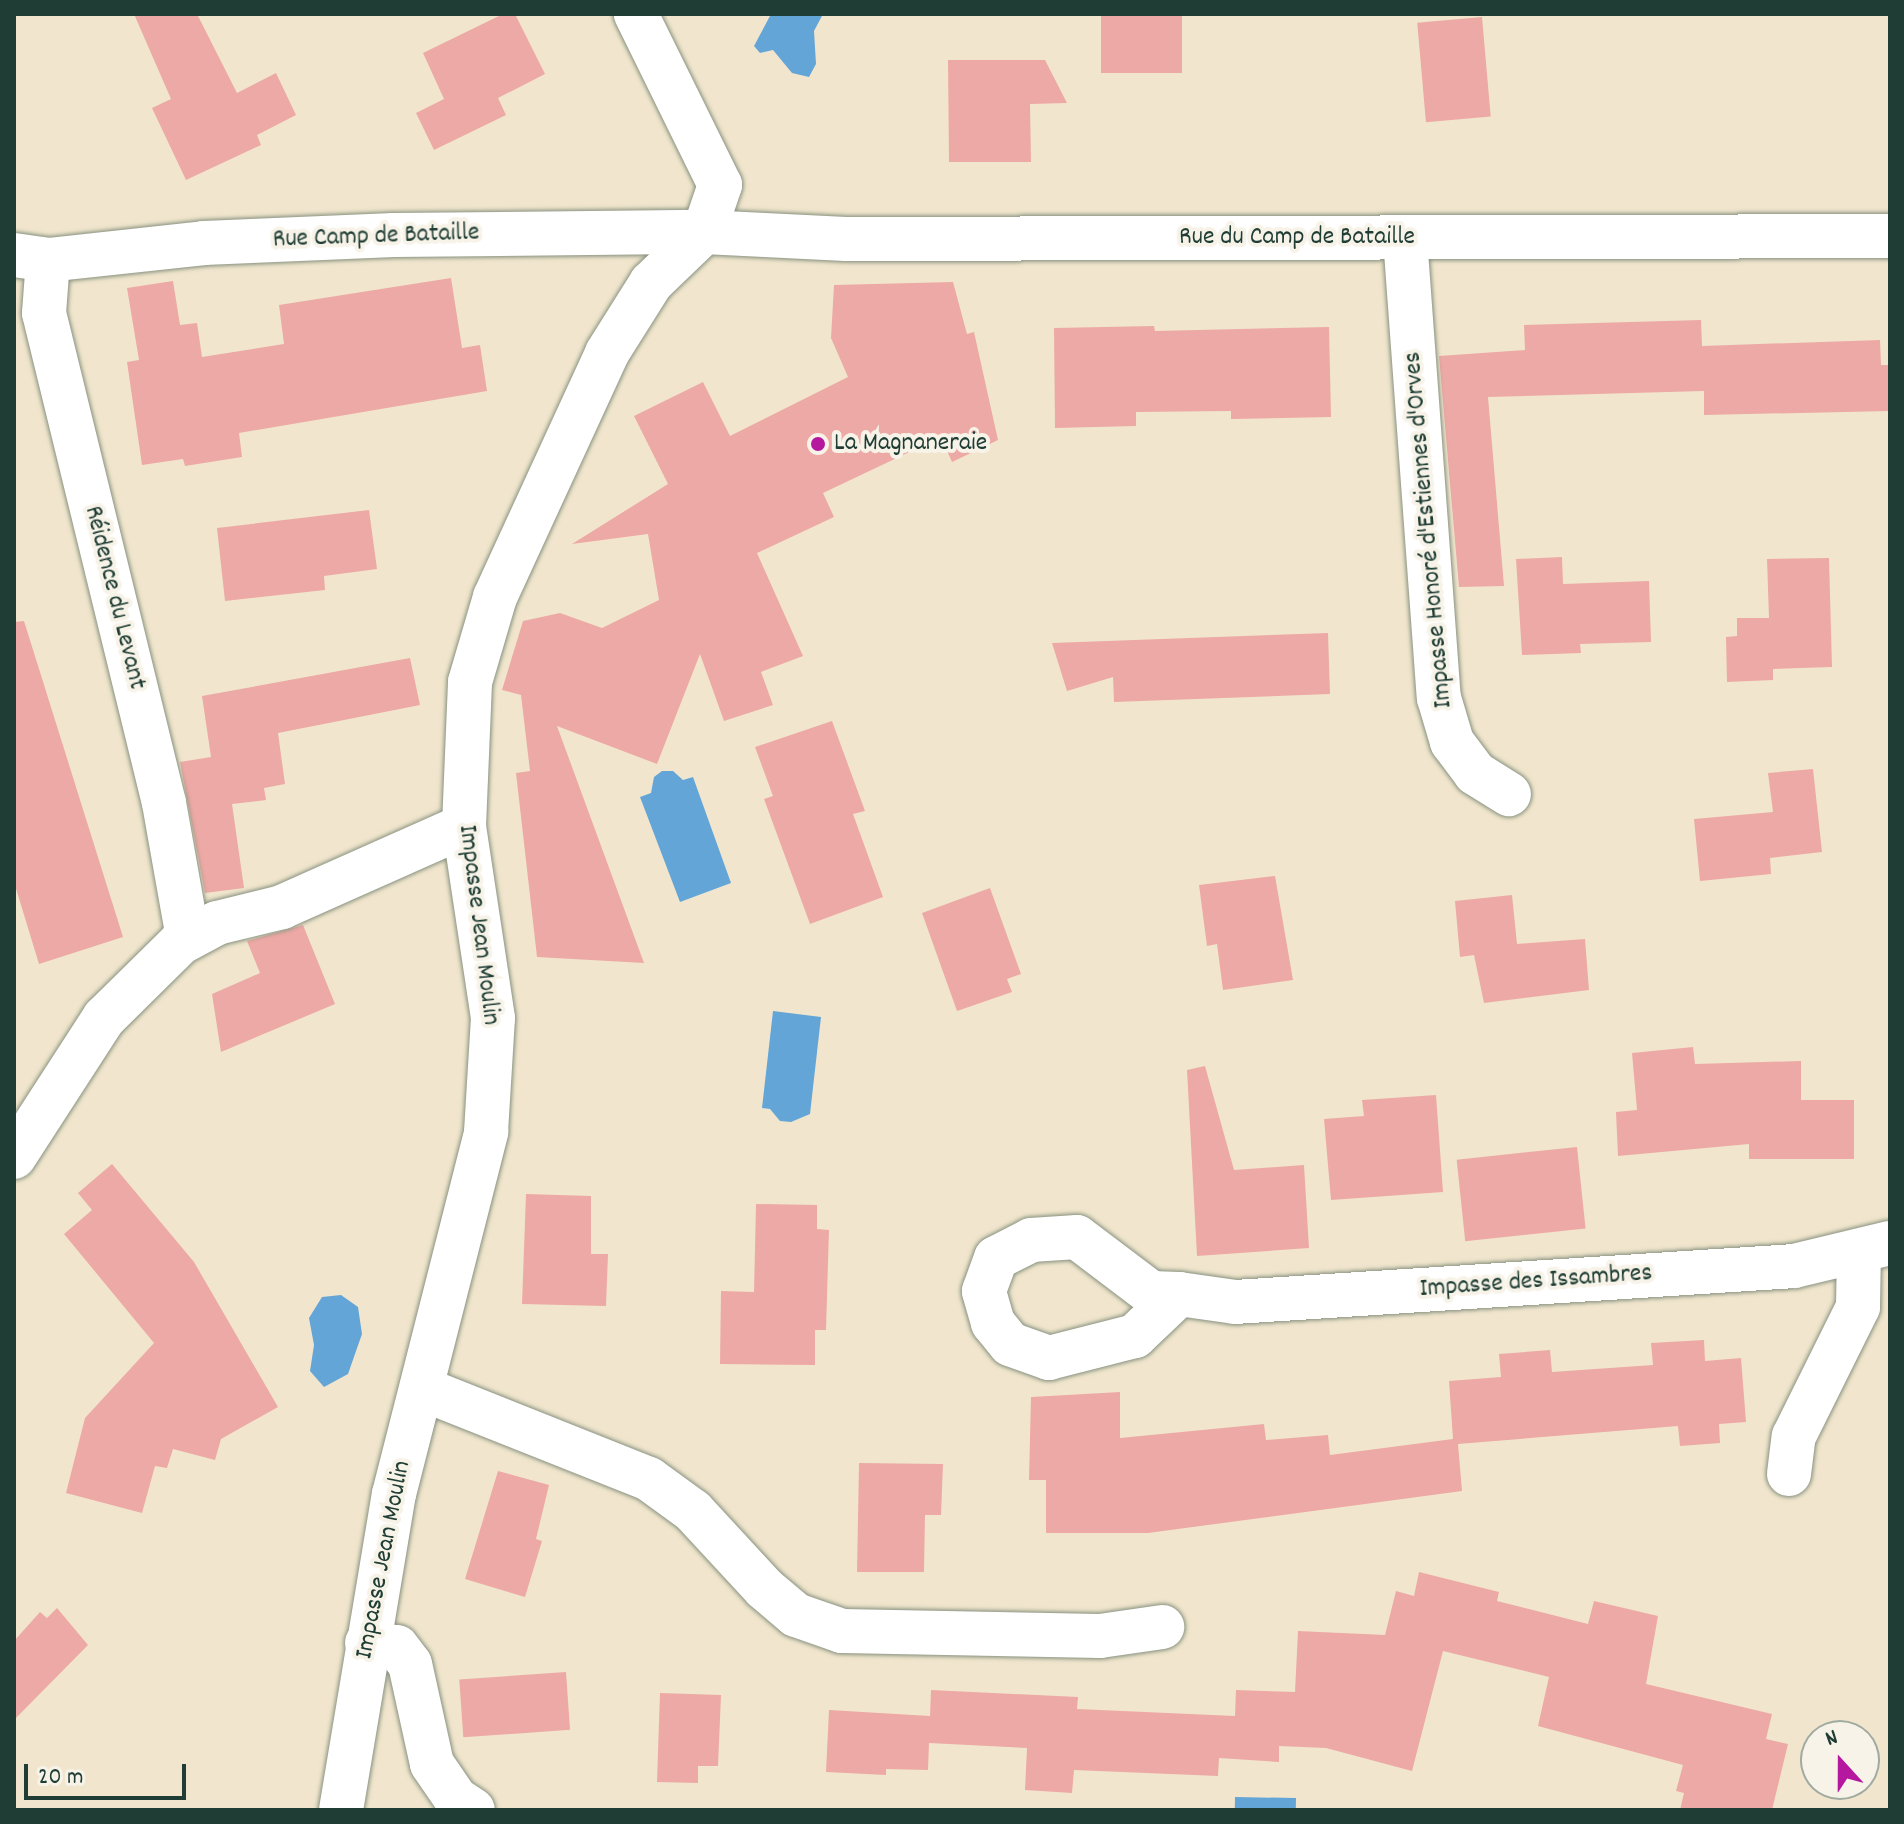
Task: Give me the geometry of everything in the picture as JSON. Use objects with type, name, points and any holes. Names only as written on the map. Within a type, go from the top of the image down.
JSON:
[{"type":"street","points":[[636,14],[720,185],[704,232]]},
{"type":"street","name":"Rue du Camp de Bataille","points":[[704,232],[846,239],[1890,236]]},
{"type":"street","name":"Rue Camp de Bataille","points":[[31,258],[204,243],[704,232]]},
{"type":"street","name":"Impasse Jean Moulin","points":[[341,1810],[394,1494],[486,1132],[493,1018],[464,826],[470,682],[495,597],[607,353],[651,283],[704,232]]},
{"type":"street","name":"Impasse Honoré d'Estiennes d'Orves","points":[[1405,238],[1439,698],[1452,742],[1475,773],[1509,794]]},
{"type":"street","points":[[14,321],[31,258]]},
{"type":"street","name":"Réidence du Levant","points":[[31,258],[151,746],[188,938]]},
{"type":"street","points":[[14,1157],[104,1018],[146,972],[188,938],[217,923],[282,907],[464,826]]},
{"type":"street","points":[[1789,1474],[1794,1436],[1858,1307],[1875,1247]]},
{"type":"street","name":"Impasse des Issambres","points":[[1179,1294],[1235,1302],[1794,1266],[1875,1247]]},
{"type":"street","points":[[423,1389],[649,1479],[693,1511],[764,1588],[796,1615],[842,1631],[1100,1636],[1162,1627]]},
{"type":"street","points":[[367,1643],[397,1647],[410,1664],[432,1764],[456,1799],[473,1810]]},
{"type":"water","points":[[771,14],[823,14],[814,31],[816,64],[809,77],[792,73],[773,50],[760,53],[754,46]]},
{"type":"water","points":[[662,771],[673,771],[683,780],[693,777],[731,883],[680,902],[640,797],[651,793],[654,777]]},
{"type":"water","points":[[773,1011],[821,1017],[810,1114],[791,1122],[780,1121],[770,1109],[762,1108]]},
{"type":"water","points":[[341,1295],[358,1307],[362,1334],[348,1374],[324,1387],[310,1371],[314,1345],[309,1318],[322,1297]]},
{"type":"water","points":[[1235,1797],[1296,1798],[1296,1810],[1235,1810]]},
{"type":"building","points":[[134,14],[197,14],[237,93],[276,73],[296,115],[257,135],[261,145],[186,180],[152,108],[171,99]]},
{"type":"building","points":[[503,14],[515,14],[545,74],[498,98],[506,115],[434,150],[416,113],[444,99],[423,53]]},
{"type":"building","points":[[1101,14],[1182,14],[1182,73],[1101,73]]},
{"type":"building","points":[[1482,17],[1491,117],[1426,122],[1417,23]]},
{"type":"building","points":[[948,60],[1045,60],[1067,103],[1030,104],[1031,162],[949,162]]},
{"type":"building","points":[[451,278],[462,348],[480,345],[487,391],[239,433],[242,457],[185,466],[183,459],[142,465],[127,362],[139,360],[127,288],[173,281],[180,325],[197,323],[202,357],[284,344],[279,305]]},
{"type":"building","points":[[953,282],[967,334],[974,332],[998,440],[952,462],[941,437],[823,493],[834,517],[757,553],[803,656],[761,672],[773,705],[724,721],[700,654],[657,764],[557,726],[644,963],[537,957],[516,773],[530,771],[521,695],[502,690],[523,621],[560,613],[602,628],[659,600],[648,534],[572,544],[668,484],[634,416],[703,382],[730,436],[848,377],[831,338],[834,285]]},
{"type":"building","points":[[1701,320],[1702,346],[1880,340],[1881,365],[1890,365],[1890,411],[1704,415],[1704,391],[1488,397],[1504,586],[1459,587],[1439,356],[1525,350],[1524,325]]},
{"type":"building","points":[[1154,326],[1155,331],[1329,327],[1331,417],[1231,419],[1231,411],[1136,412],[1136,426],[1055,428],[1054,328]]},
{"type":"building","points":[[369,510],[377,569],[324,576],[325,590],[225,601],[217,528]]},
{"type":"building","points":[[1562,557],[1563,584],[1649,581],[1651,642],[1580,644],[1581,653],[1522,655],[1516,559]]},
{"type":"building","points":[[1829,558],[1832,667],[1773,669],[1773,680],[1727,682],[1726,637],[1737,636],[1737,618],[1769,618],[1767,559]]},
{"type":"building","points":[[24,621],[123,937],[39,964],[14,882],[14,622]]},
{"type":"building","points":[[1328,633],[1330,694],[1114,702],[1113,677],[1067,691],[1052,643]]},
{"type":"building","points":[[410,658],[420,705],[278,733],[285,784],[264,788],[266,800],[232,804],[244,888],[205,893],[180,762],[211,757],[202,696]]},
{"type":"building","points":[[832,721],[865,811],[853,814],[883,897],[810,924],[764,799],[773,796],[755,747]]},
{"type":"building","points":[[1813,769],[1822,852],[1770,858],[1771,874],[1700,881],[1694,819],[1773,812],[1768,773]]},
{"type":"building","points":[[1275,876],[1293,980],[1223,990],[1217,944],[1207,946],[1199,885]]},
{"type":"building","points":[[990,888],[1021,974],[1007,979],[1012,992],[957,1011],[922,913]]},
{"type":"building","points":[[1512,895],[1517,944],[1585,939],[1589,990],[1484,1003],[1474,955],[1460,957],[1455,901]]},
{"type":"building","points":[[303,925],[335,1004],[221,1052],[212,994],[260,973],[247,941]]},
{"type":"building","points":[[1693,1047],[1695,1064],[1801,1061],[1801,1100],[1854,1100],[1854,1159],[1749,1159],[1749,1144],[1618,1156],[1616,1112],[1637,1110],[1632,1053]]},
{"type":"building","points":[[1205,1066],[1234,1170],[1304,1165],[1309,1248],[1197,1256],[1187,1070]]},
{"type":"building","points":[[1436,1095],[1443,1192],[1331,1200],[1324,1119],[1364,1116],[1362,1100]]},
{"type":"building","points":[[1577,1147],[1586,1229],[1465,1241],[1457,1160]]},
{"type":"building","points":[[112,1164],[194,1262],[278,1407],[221,1439],[215,1460],[173,1449],[167,1468],[155,1466],[142,1513],[66,1493],[85,1418],[154,1343],[64,1234],[92,1210],[78,1193]]},
{"type":"building","points":[[526,1194],[591,1196],[591,1254],[608,1254],[606,1306],[522,1304]]},
{"type":"building","points":[[756,1204],[817,1205],[817,1229],[829,1230],[826,1330],[815,1330],[815,1365],[720,1364],[721,1291],[754,1292]]},
{"type":"building","points":[[1704,1340],[1705,1361],[1741,1358],[1746,1422],[1719,1424],[1720,1443],[1680,1446],[1678,1426],[1458,1444],[1462,1491],[1148,1533],[1046,1533],[1046,1480],[1029,1480],[1031,1397],[1120,1392],[1120,1438],[1264,1424],[1266,1440],[1328,1435],[1330,1455],[1453,1439],[1449,1381],[1501,1377],[1499,1354],[1550,1350],[1552,1372],[1653,1365],[1651,1343]]},
{"type":"building","points":[[859,1463],[943,1464],[941,1515],[925,1515],[924,1572],[857,1572]]},
{"type":"building","points":[[498,1471],[549,1485],[536,1539],[542,1541],[525,1597],[465,1579]]},
{"type":"building","points":[[1419,1572],[1499,1592],[1497,1601],[1588,1624],[1594,1601],[1658,1616],[1646,1684],[1772,1714],[1766,1739],[1788,1744],[1772,1810],[1680,1810],[1684,1793],[1676,1791],[1683,1765],[1538,1726],[1549,1677],[1443,1651],[1412,1771],[1326,1748],[1279,1746],[1279,1762],[1219,1758],[1218,1776],[1074,1770],[1072,1793],[1025,1790],[1027,1748],[929,1743],[928,1770],[886,1769],[886,1775],[826,1772],[829,1710],[930,1716],[931,1690],[1078,1697],[1077,1709],[1235,1716],[1236,1690],[1295,1692],[1298,1631],[1385,1635],[1396,1591],[1414,1596]]},
{"type":"building","points":[[57,1608],[88,1645],[14,1720],[14,1641],[40,1612],[47,1618]]},
{"type":"building","points":[[566,1672],[570,1730],[463,1737],[459,1679]]},
{"type":"building","points":[[660,1693],[721,1695],[718,1766],[698,1766],[698,1783],[657,1782]]},
{"type":"place","name":"La Magnaneraie","points":[[818,444]]}]
